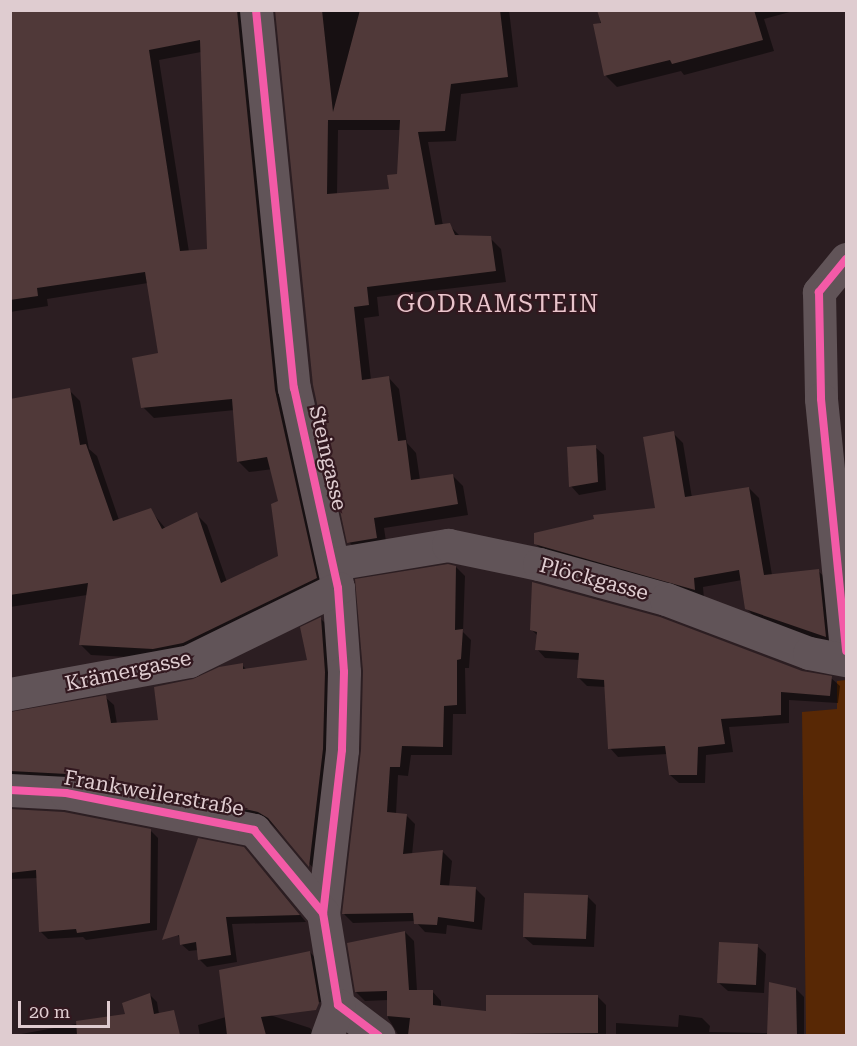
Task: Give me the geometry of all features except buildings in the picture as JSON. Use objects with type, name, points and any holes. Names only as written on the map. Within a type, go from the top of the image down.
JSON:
[{"type":"street","name":"Steingasse","points":[[256,10],[294,388],[336,576],[344,672],[342,750],[323,913]]},
{"type":"street","points":[[846,259],[819,292],[834,399],[846,651]]},
{"type":"street","name":"Plöckgasse","points":[[336,576],[448,545],[539,564],[666,599],[809,653],[846,660]]},
{"type":"street","name":"Krämergasse","points":[[10,694],[189,661],[336,576]]},
{"type":"street","name":"Frankweilerstraße","points":[[10,790],[66,793],[254,830],[323,913]]},
{"type":"street","points":[[323,913],[338,1005],[327,1035]]},
{"type":"street","points":[[338,1005],[379,1035]]},
{"type":"shaded area","points":[[846,680],[846,1035],[806,1035],[802,712],[837,709],[837,681]]},
{"type":"cycle path","points":[[256,10],[294,388],[338,588],[344,672],[342,750],[323,913]]},
{"type":"cycle path","points":[[846,259],[819,292],[821,399],[846,651]]},
{"type":"cycle path","points":[[10,790],[66,793],[254,830],[323,913],[338,1005],[379,1036]]},
{"type":"district","name":"GODRAMSTEIN","points":[[498,305]]}]
